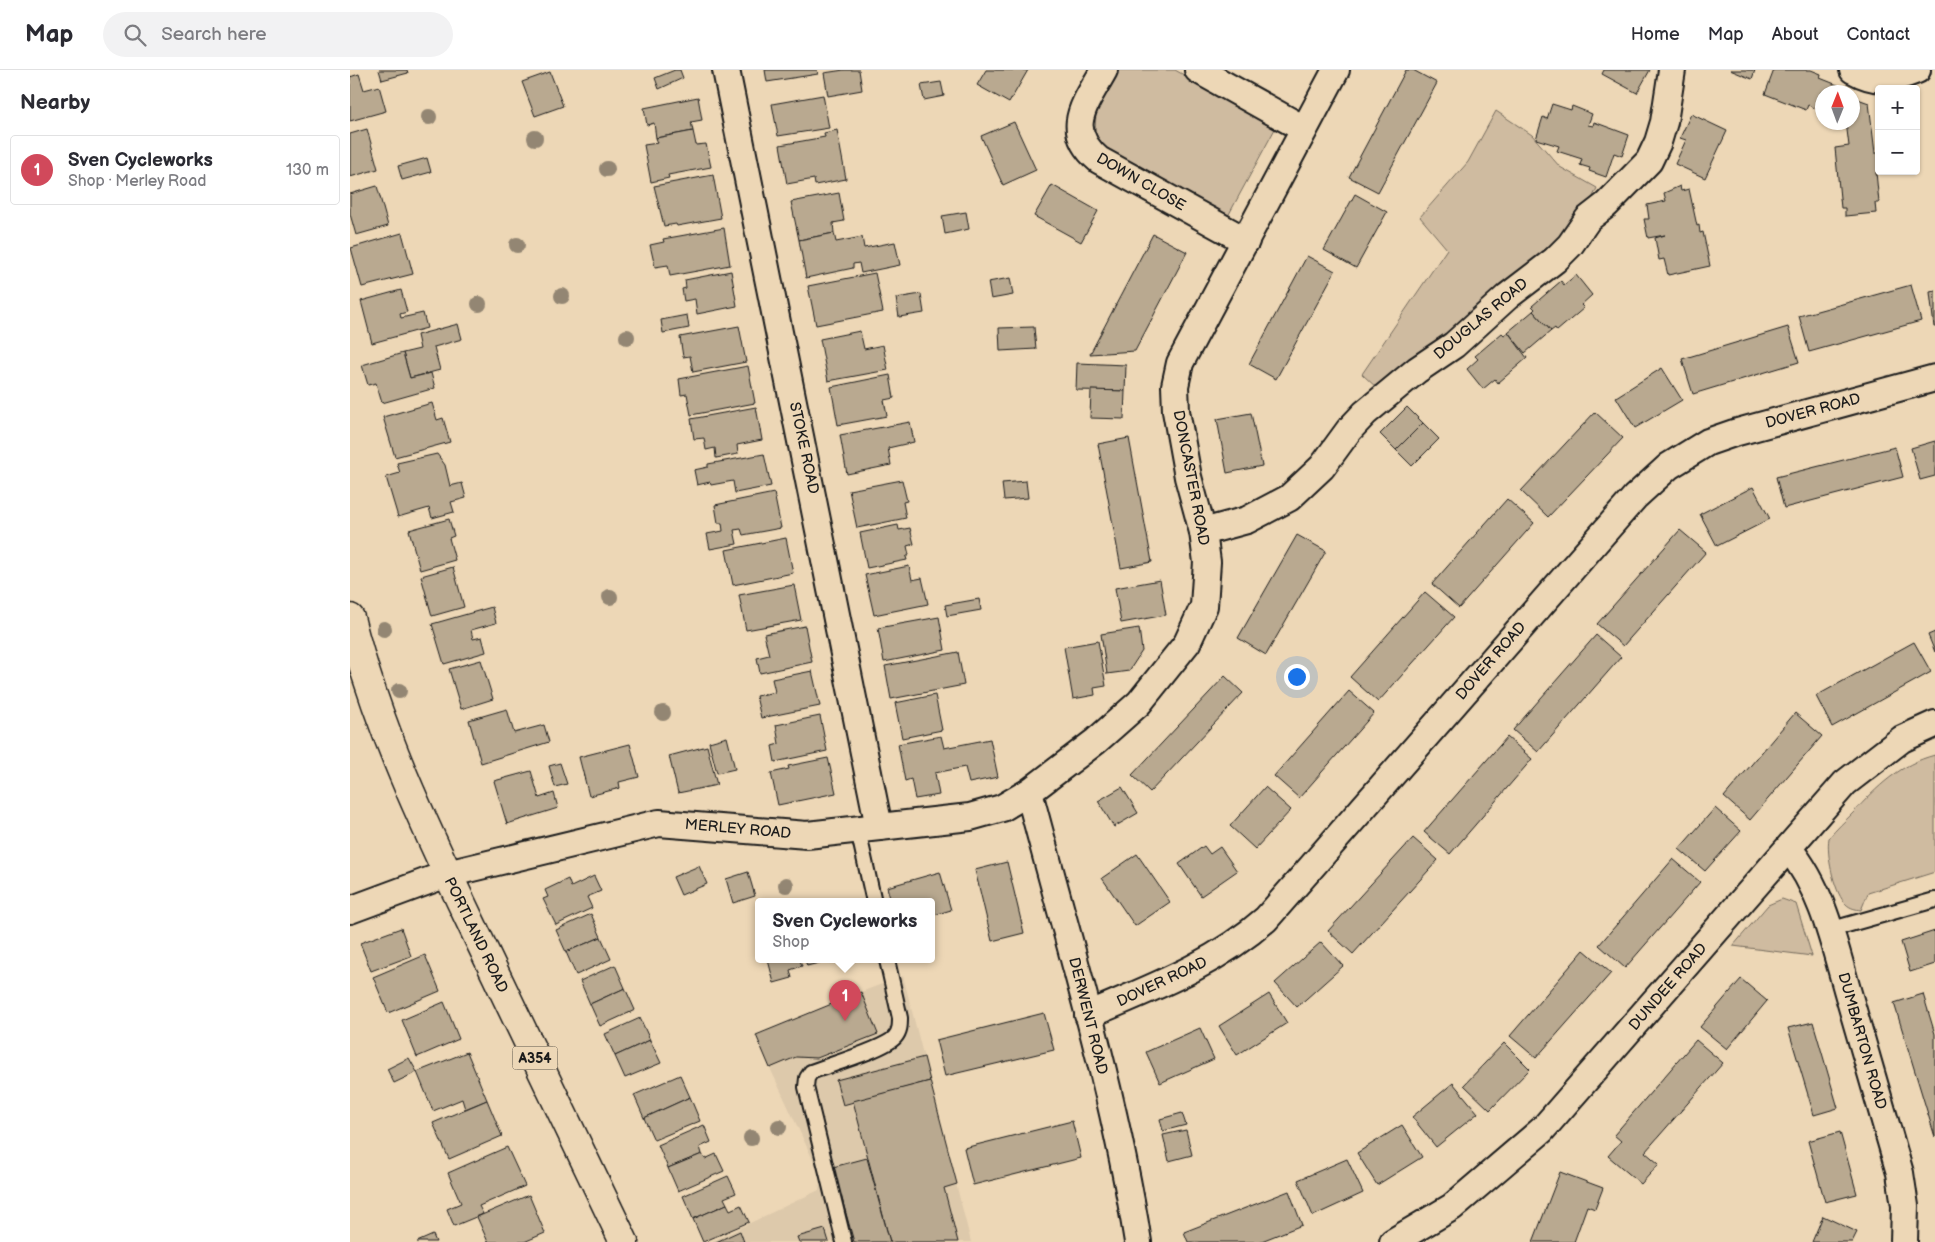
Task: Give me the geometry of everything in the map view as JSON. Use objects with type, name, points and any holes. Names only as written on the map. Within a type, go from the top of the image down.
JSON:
[{"type":"highway","name":"PORTLAND ROAD","points":[[350,618],[366,675],[396,761],[447,874],[624,1242]]},
{"type":"street","name":"STOKE ROAD","points":[[726,70],[868,829]]},
{"type":"street","name":"DOWN CLOSE","points":[[1104,70],[1079,116],[1081,139],[1088,150],[1099,160],[1246,241]]},
{"type":"street","points":[[1198,70],[1304,129]]},
{"type":"street","name":"DONCASTER ROAD","points":[[1029,792],[1096,741],[1139,703],[1187,643],[1204,606],[1207,562],[1203,532],[1188,477],[1176,410],[1175,386],[1180,363],[1336,70]]},
{"type":"street","name":"DOUGLAS ROAD","points":[[1203,532],[1247,520],[1289,498],[1322,467],[1364,413],[1417,370],[1454,345],[1508,296],[1555,260],[1570,245],[1588,219],[1606,205],[1649,162],[1664,122],[1672,70]]},
{"type":"street","points":[[1853,70],[1861,75],[1883,80],[1893,80],[1917,70]]},
{"type":"street","name":"DOVER ROAD","points":[[1088,1015],[1188,973],[1243,939],[1266,919],[1634,497],[1669,466],[1688,452],[1734,433],[1935,378]]},
{"type":"street","name":"DUNDEE ROAD","points":[[1392,1242],[1452,1207],[1542,1130],[1789,849],[1828,801],[1863,767],[1902,739],[1935,724]]},
{"type":"street","name":"MERLEY ROAD","points":[[350,910],[447,874],[659,823],[789,834],[868,829],[970,817],[1002,808],[1029,792]]},
{"type":"street","name":"DERWENT ROAD","points":[[1029,792],[1088,1015],[1129,1187],[1138,1242]]},
{"type":"street","name":"DUMBARTON ROAD","points":[[1789,849],[1803,866],[1812,884],[1829,930],[1900,1173],[1905,1206],[1904,1242]]},
{"type":"lane","points":[[868,829],[874,898]]},
{"type":"lane","points":[[1829,930],[1935,900]]},
{"type":"lane","points":[[844,1242],[806,1087],[807,1078],[811,1072],[882,1046],[897,1035],[900,1028],[900,1018],[888,963]]},
{"type":"shaded area","points":[[1118,70],[1175,70],[1276,127],[1228,216],[1106,152],[1095,132],[1096,113]]},
{"type":"shaded area","points":[[1496,111],[1532,135],[1560,167],[1597,188],[1583,218],[1567,236],[1379,390],[1362,374],[1447,249],[1420,217],[1468,162]]},
{"type":"shaded area","points":[[1935,755],[1935,872],[1868,893],[1861,910],[1850,907],[1840,896],[1834,881],[1828,845],[1829,838],[1871,794],[1900,770]]},
{"type":"shaded area","points":[[1782,899],[1796,904],[1812,956],[1733,946],[1768,905]]},
{"type":"shaded area","points":[[903,976],[971,1242],[710,1242],[819,1190],[821,1177],[770,1068],[861,992]]},
{"type":"building","points":[[379,70],[407,70],[408,73],[382,80]]},
{"type":"building","points":[[675,70],[680,70],[683,78],[659,89],[655,78]]},
{"type":"building","points":[[765,70],[817,70],[818,74],[767,82]]},
{"type":"building","points":[[859,70],[862,90],[828,96],[824,73]]},
{"type":"building","points":[[986,70],[1028,70],[1009,103],[977,85]]},
{"type":"building","points":[[1406,70],[1413,70],[1437,83],[1378,192],[1349,177]]},
{"type":"building","points":[[1604,70],[1650,70],[1637,93],[1602,74]]},
{"type":"building","points":[[1730,70],[1755,70],[1752,79]]},
{"type":"building","points":[[1774,70],[1811,70],[1821,74],[1820,78],[1838,85],[1815,85],[1815,108],[1808,105],[1806,110],[1765,94]]},
{"type":"building","points":[[550,72],[563,106],[535,116],[522,82]]},
{"type":"building","points":[[359,74],[364,90],[379,86],[386,111],[350,121],[350,77]]},
{"type":"building","points":[[941,82],[944,96],[924,100],[921,85]]},
{"type":"building","points":[[823,95],[829,128],[778,136],[772,104]]},
{"type":"building","points":[[698,97],[702,120],[691,122],[693,131],[656,138],[654,123],[647,125],[644,108]]},
{"type":"building","points":[[1860,100],[1869,103],[1879,203],[1875,203],[1876,213],[1845,216],[1845,208],[1841,208],[1835,148],[1849,146],[1847,130],[1860,130]]},
{"type":"building","points":[[1552,104],[1571,110],[1572,106],[1592,114],[1588,125],[1593,126],[1594,122],[1629,135],[1622,156],[1614,153],[1606,177],[1589,171],[1590,168],[1580,165],[1582,159],[1557,151],[1559,146],[1536,139],[1543,117],[1547,119]]},
{"type":"building","points":[[1691,114],[1727,131],[1705,178],[1675,164],[1686,140],[1680,138]]},
{"type":"building","points":[[1014,122],[1036,170],[1003,185],[981,136]]},
{"type":"building","points":[[367,129],[378,169],[350,177],[350,134]]},
{"type":"building","points":[[837,130],[846,179],[815,185],[814,179],[787,184],[780,145],[825,137],[824,133]]},
{"type":"building","points":[[693,131],[696,145],[706,144],[711,167],[668,175],[669,178],[651,182],[644,145],[658,143],[656,138]]},
{"type":"building","points":[[427,158],[431,172],[402,180],[398,166]]},
{"type":"building","points":[[713,175],[721,218],[677,226],[676,224],[664,226],[654,186]]},
{"type":"building","points":[[1052,185],[1098,211],[1081,242],[1034,216]]},
{"type":"building","points":[[377,186],[388,226],[356,235],[350,214],[350,194]]},
{"type":"building","points":[[1680,186],[1681,191],[1689,189],[1697,226],[1699,225],[1700,233],[1703,232],[1710,266],[1668,275],[1664,259],[1659,260],[1655,238],[1665,235],[1648,238],[1644,219],[1649,219],[1647,205],[1666,201],[1664,193]]},
{"type":"building","points":[[839,193],[844,221],[833,223],[834,233],[799,240],[791,202]]},
{"type":"building","points":[[1355,194],[1387,212],[1356,268],[1324,250]]},
{"type":"building","points":[[966,212],[969,229],[945,234],[942,216]]},
{"type":"building","points":[[724,228],[730,265],[670,276],[668,265],[655,267],[650,245],[664,242],[663,239]]},
{"type":"building","points":[[402,233],[413,274],[362,287],[351,248]]},
{"type":"building","points":[[834,233],[836,242],[862,237],[864,248],[895,242],[900,265],[861,273],[859,263],[853,264],[853,268],[806,278],[799,240]]},
{"type":"building","points":[[1153,234],[1187,252],[1135,351],[1090,354]]},
{"type":"building","points":[[1307,256],[1335,271],[1276,379],[1249,364]]},
{"type":"building","points":[[731,271],[737,306],[697,314],[695,299],[684,301],[682,289],[686,288],[685,280]]},
{"type":"building","points":[[875,273],[883,312],[816,325],[808,286]]},
{"type":"building","points":[[1576,275],[1592,295],[1581,305],[1584,308],[1557,331],[1555,328],[1551,331],[1533,311],[1535,309],[1532,306],[1561,281],[1564,285]]},
{"type":"building","points":[[1010,278],[1013,295],[991,299],[988,282]]},
{"type":"building","points":[[1911,285],[1921,321],[1809,352],[1799,316]]},
{"type":"building","points":[[401,290],[407,312],[400,314],[401,318],[423,313],[427,328],[372,343],[361,301]]},
{"type":"building","points":[[1935,291],[1935,327],[1934,327],[1930,292]]},
{"type":"building","points":[[921,294],[924,313],[899,317],[896,298]]},
{"type":"building","points":[[1533,311],[1551,331],[1525,353],[1508,332]]},
{"type":"building","points":[[687,315],[689,328],[663,333],[661,320]]},
{"type":"building","points":[[458,324],[462,339],[434,347],[440,370],[410,378],[403,353],[420,349],[417,335]]},
{"type":"building","points":[[739,326],[746,362],[693,372],[690,356],[683,357],[680,337]]},
{"type":"building","points":[[1034,327],[1036,349],[1000,351],[999,328]]},
{"type":"building","points":[[1788,327],[1799,362],[1693,394],[1682,359]]},
{"type":"building","points":[[860,331],[864,349],[883,345],[888,370],[828,381],[820,339]]},
{"type":"building","points":[[1508,332],[1527,358],[1498,383],[1495,379],[1483,389],[1467,369],[1478,359],[1475,356],[1502,333],[1504,335]]},
{"type":"building","points":[[403,353],[410,378],[431,373],[435,388],[382,403],[376,383],[368,385],[362,365]]},
{"type":"building","points":[[1077,363],[1126,365],[1125,391],[1076,390]]},
{"type":"building","points":[[748,366],[755,403],[691,415],[687,394],[681,395],[679,379]]},
{"type":"building","points":[[1662,368],[1682,400],[1635,428],[1616,397]]},
{"type":"building","points":[[890,375],[894,398],[884,400],[887,416],[838,425],[831,387]]},
{"type":"building","points":[[1091,390],[1125,391],[1124,419],[1090,418]]},
{"type":"building","points":[[432,403],[437,420],[443,418],[450,442],[395,457],[383,417]]},
{"type":"building","points":[[756,407],[762,440],[737,445],[738,454],[716,458],[715,448],[706,450],[704,438],[694,439],[691,419]]},
{"type":"building","points":[[1407,407],[1423,423],[1396,450],[1380,434]]},
{"type":"building","points":[[1595,412],[1623,438],[1548,517],[1521,491]]},
{"type":"building","points":[[1251,413],[1262,466],[1227,473],[1217,419]]},
{"type":"building","points":[[910,422],[914,442],[888,448],[891,465],[847,474],[840,435]]},
{"type":"building","points":[[1423,423],[1439,439],[1412,466],[1396,450]]},
{"type":"building","points":[[1129,438],[1152,562],[1121,568],[1098,444]]},
{"type":"building","points":[[1935,441],[1935,476],[1920,480],[1911,448]]},
{"type":"building","points":[[1895,447],[1903,477],[1784,508],[1776,477]]},
{"type":"building","points":[[437,454],[445,465],[450,486],[462,483],[466,498],[451,502],[454,512],[432,518],[429,508],[398,517],[386,477],[400,473],[397,463]]},
{"type":"building","points":[[764,454],[771,486],[735,493],[733,481],[711,485],[710,482],[697,485],[694,470],[708,467],[708,464]]},
{"type":"building","points":[[902,480],[907,501],[903,502],[906,518],[857,528],[849,490]]},
{"type":"building","points":[[1026,481],[1028,498],[1004,500],[1002,483]]},
{"type":"building","points":[[1753,487],[1770,519],[1717,546],[1700,514]]},
{"type":"building","points":[[774,493],[781,528],[743,535],[741,529],[734,530],[737,544],[710,549],[707,534],[723,531],[722,523],[718,523],[715,505]]},
{"type":"building","points":[[1507,499],[1534,523],[1459,608],[1432,584]]},
{"type":"building","points":[[449,519],[454,536],[449,538],[455,560],[420,570],[409,530]]},
{"type":"building","points":[[898,525],[899,530],[910,528],[914,544],[907,546],[909,555],[906,557],[907,560],[867,568],[860,533]]},
{"type":"building","points":[[1680,530],[1706,552],[1623,646],[1597,624]]},
{"type":"building","points":[[1297,535],[1326,551],[1266,655],[1238,638]]},
{"type":"building","points":[[786,538],[793,573],[733,585],[726,550]]},
{"type":"building","points":[[909,566],[912,580],[922,578],[928,604],[874,615],[865,575]]},
{"type":"building","points":[[453,567],[464,607],[432,616],[421,576]]},
{"type":"building","points":[[1160,580],[1166,615],[1121,623],[1115,588]]},
{"type":"building","points":[[794,585],[801,620],[746,630],[739,595]]},
{"type":"building","points":[[1425,592],[1454,617],[1378,702],[1350,677]]},
{"type":"building","points":[[979,599],[981,610],[947,616],[945,605]]},
{"type":"building","points":[[492,607],[496,623],[471,630],[473,639],[482,637],[486,652],[444,664],[432,624]]},
{"type":"building","points":[[939,617],[945,650],[884,662],[878,628]]},
{"type":"building","points":[[805,626],[812,662],[760,673],[757,658],[769,655],[764,634]]},
{"type":"building","points":[[1139,628],[1142,651],[1129,671],[1107,674],[1101,634]]},
{"type":"building","points":[[1935,632],[1935,652],[1928,635]]},
{"type":"building","points":[[1596,635],[1621,657],[1538,752],[1513,730]]},
{"type":"building","points":[[1098,641],[1106,686],[1094,688],[1095,695],[1073,699],[1064,647]]},
{"type":"building","points":[[1914,642],[1931,672],[1832,727],[1816,696]]},
{"type":"building","points":[[958,652],[964,685],[891,699],[885,666]]},
{"type":"building","points":[[481,660],[493,699],[461,709],[449,669]]},
{"type":"building","points":[[812,671],[820,706],[761,718],[756,696],[775,692],[772,679]]},
{"type":"building","points":[[1225,676],[1243,693],[1150,792],[1132,775]]},
{"type":"building","points":[[1349,691],[1374,713],[1299,798],[1274,776]]},
{"type":"building","points":[[935,695],[942,730],[902,738],[895,703]]},
{"type":"building","points":[[507,709],[514,733],[544,725],[549,742],[481,763],[469,720]]},
{"type":"building","points":[[1795,713],[1822,736],[1750,820],[1724,797]]},
{"type":"building","points":[[820,716],[827,751],[775,762],[772,746],[779,744],[776,725]]},
{"type":"building","points":[[941,736],[944,748],[990,739],[998,777],[969,783],[965,767],[935,773],[939,795],[915,799],[911,779],[905,781],[898,744]]},
{"type":"building","points":[[727,737],[735,769],[717,773],[709,742]]},
{"type":"building","points":[[1507,737],[1532,759],[1450,854],[1424,832]]},
{"type":"building","points":[[630,744],[639,777],[619,782],[620,788],[589,796],[579,757]]},
{"type":"building","points":[[707,746],[717,785],[678,793],[669,756]]},
{"type":"building","points":[[828,758],[836,793],[778,805],[771,773],[789,769],[788,766]]},
{"type":"building","points":[[560,763],[567,784],[555,787],[549,766]]},
{"type":"building","points":[[531,771],[539,798],[554,793],[558,808],[507,824],[494,781]]},
{"type":"building","points":[[1122,787],[1138,813],[1114,827],[1098,801]]},
{"type":"building","points":[[1265,787],[1291,810],[1255,849],[1230,826]]},
{"type":"building","points":[[1715,808],[1741,831],[1705,871],[1679,849]]},
{"type":"building","points":[[1413,838],[1438,860],[1353,954],[1328,931]]},
{"type":"building","points":[[1204,846],[1210,854],[1220,847],[1237,871],[1201,896],[1179,864]]},
{"type":"building","points":[[1137,854],[1170,902],[1135,926],[1102,878]]},
{"type":"building","points":[[1673,859],[1700,882],[1625,968],[1599,945]]},
{"type":"building","points":[[1007,862],[1024,933],[992,941],[975,870]]},
{"type":"building","points":[[699,866],[707,884],[681,895],[673,877]]},
{"type":"building","points":[[748,872],[755,896],[733,903],[726,879]]},
{"type":"building","points":[[940,872],[951,910],[935,915],[935,898],[890,898],[887,887]]},
{"type":"building","points":[[594,876],[601,891],[587,897],[592,908],[556,925],[543,899],[548,897],[545,890],[568,879],[571,887]]},
{"type":"building","points":[[591,914],[601,937],[566,952],[556,930]]},
{"type":"building","points":[[401,928],[411,956],[371,971],[360,943]]},
{"type":"building","points":[[1935,931],[1935,964],[1910,972],[1901,942]]},
{"type":"building","points":[[601,937],[611,959],[576,975],[566,952]]},
{"type":"building","points":[[1321,942],[1343,966],[1297,1007],[1275,983]]},
{"type":"building","points":[[1584,950],[1611,973],[1536,1058],[1510,1036]]},
{"type":"building","points":[[425,955],[440,991],[388,1013],[373,977]]},
{"type":"building","points":[[769,963],[801,963],[802,966],[790,970],[792,978],[774,983]]},
{"type":"building","points":[[806,963],[818,963],[807,966]]},
{"type":"building","points":[[615,965],[625,988],[590,1004],[580,981]]},
{"type":"building","points":[[1741,979],[1767,1001],[1727,1049],[1700,1027]]},
{"type":"building","points":[[625,988],[635,1010],[600,1026],[590,1004]]},
{"type":"building","points":[[861,992],[878,1034],[817,1058],[796,1057],[770,1068],[756,1035]]},
{"type":"building","points":[[1269,994],[1287,1023],[1237,1055],[1219,1026]]},
{"type":"building","points":[[1923,994],[1935,1034],[1935,1137],[1894,1003]]},
{"type":"building","points":[[444,1002],[459,1039],[417,1057],[402,1020]]},
{"type":"building","points":[[1044,1013],[1054,1050],[945,1076],[936,1040]]},
{"type":"building","points":[[640,1018],[650,1040],[615,1056],[605,1034]]},
{"type":"building","points":[[1813,1022],[1838,1108],[1814,1115],[1788,1028]]},
{"type":"building","points":[[1200,1028],[1214,1059],[1160,1083],[1146,1052]]},
{"type":"building","points":[[650,1040],[661,1063],[625,1078],[615,1056]]},
{"type":"building","points":[[1696,1040],[1723,1063],[1645,1152],[1659,1164],[1641,1184],[1608,1156],[1621,1141],[1614,1135]]},
{"type":"building","points":[[1504,1043],[1530,1069],[1490,1110],[1464,1085]]},
{"type":"building","points":[[467,1052],[487,1100],[465,1109],[462,1099],[433,1111],[417,1072]]},
{"type":"building","points":[[924,1057],[930,1081],[843,1105],[836,1080]]},
{"type":"building","points":[[409,1058],[417,1072],[394,1083],[387,1069]]},
{"type":"building","points":[[680,1075],[690,1097],[644,1118],[634,1095]]},
{"type":"building","points":[[930,1081],[957,1184],[944,1188],[958,1242],[890,1242],[853,1101]]},
{"type":"building","points":[[1453,1083],[1478,1113],[1436,1147],[1412,1117]]},
{"type":"building","points":[[690,1097],[700,1121],[654,1140],[644,1118]]},
{"type":"building","points":[[487,1100],[502,1136],[449,1159],[433,1123]]},
{"type":"building","points":[[1182,1113],[1186,1125],[1163,1131],[1160,1119]]},
{"type":"building","points":[[1072,1121],[1081,1158],[973,1185],[964,1148]]},
{"type":"building","points":[[704,1125],[711,1142],[700,1147],[702,1154],[668,1168],[658,1145]]},
{"type":"building","points":[[1402,1125],[1422,1157],[1377,1185],[1357,1153]]},
{"type":"building","points":[[1186,1130],[1192,1155],[1169,1161],[1163,1135]]},
{"type":"building","points":[[1840,1132],[1857,1194],[1825,1202],[1808,1141]]},
{"type":"building","points":[[507,1147],[525,1186],[479,1206],[483,1214],[454,1226],[447,1209],[461,1203],[448,1173]]},
{"type":"building","points":[[702,1154],[705,1159],[716,1154],[724,1171],[678,1191],[668,1168]]},
{"type":"building","points":[[867,1158],[890,1242],[854,1242],[833,1167]]},
{"type":"building","points":[[1347,1159],[1363,1193],[1313,1216],[1298,1180]]},
{"type":"building","points":[[1560,1172],[1603,1188],[1595,1209],[1587,1206],[1574,1242],[1533,1242]]},
{"type":"building","points":[[728,1176],[736,1193],[724,1198],[727,1204],[693,1219],[683,1196]]},
{"type":"building","points":[[1289,1191],[1302,1225],[1259,1242],[1188,1242],[1184,1232]]},
{"type":"building","points":[[529,1195],[545,1233],[524,1242],[488,1242],[477,1217]]},
{"type":"building","points":[[727,1204],[730,1210],[741,1205],[749,1222],[703,1242],[693,1219]]},
{"type":"building","points":[[1823,1216],[1857,1232],[1852,1242],[1812,1242]]},
{"type":"building","points":[[825,1229],[829,1242],[799,1242],[797,1237]]},
{"type":"building","points":[[740,1231],[744,1242],[716,1242]]},
{"type":"building","points":[[433,1235],[436,1242],[417,1242]]},
{"type":"place","name":"Sven Cycleworks","points":[[845,1021]]}]
